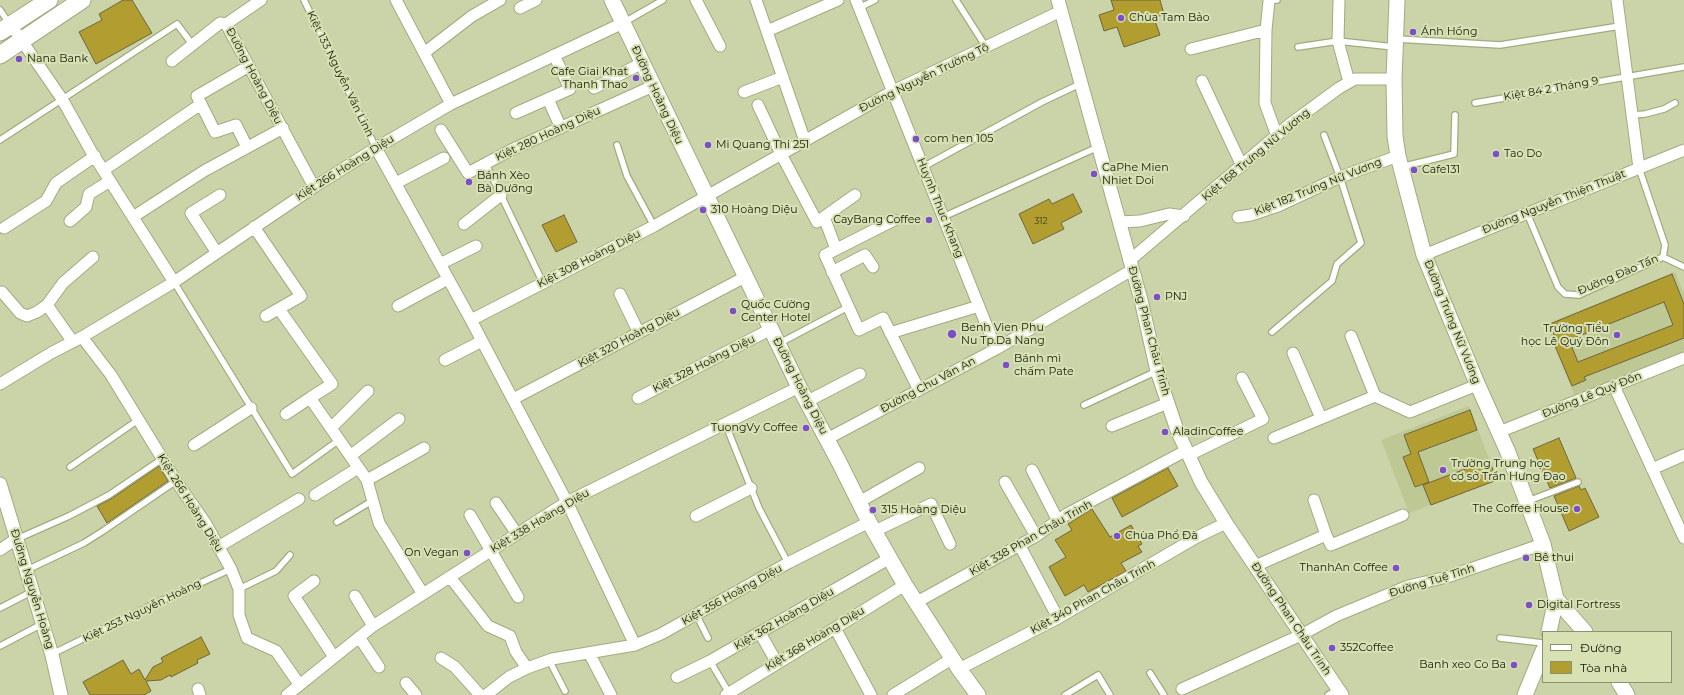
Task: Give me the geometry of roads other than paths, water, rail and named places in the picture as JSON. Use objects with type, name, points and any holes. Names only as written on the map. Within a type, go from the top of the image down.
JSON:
[{"type":"main road","points":[[5,28],[49,0]]},
{"type":"main road","points":[[0,55],[82,0]]},
{"type":"main road","name":"Đường Hoàng Diệu","points":[[612,0],[798,387],[890,558],[956,663],[978,695]]},
{"type":"main road","name":"Đường Trưng Nữ Vương","points":[[1395,1],[1395,136],[1399,161],[1424,255],[1499,432],[1544,544],[1556,599],[1548,631]]},
{"type":"main road","points":[[1556,599],[1583,631]]},
{"type":"main road","points":[[1525,695],[1542,653]]},
{"type":"main road","points":[[1620,683],[1627,695]]},
{"type":"street","points":[[226,24],[261,0]]},
{"type":"street","points":[[396,0],[451,104]]},
{"type":"street","points":[[424,53],[472,16],[500,0]]},
{"type":"street","points":[[520,8],[536,0]]},
{"type":"street","points":[[696,0],[720,46]]},
{"type":"street","points":[[756,0],[805,140]]},
{"type":"street","points":[[767,31],[838,0]]},
{"type":"street","points":[[1272,0],[1266,30],[1265,103],[1277,136]]},
{"type":"street","points":[[1339,0],[1338,41],[1350,82]]},
{"type":"street","name":"Đường Đào Tấn","points":[[1617,0],[1639,168]]},
{"type":"street","name":"Huynh Thuc Khang","points":[[858,4],[996,349]]},
{"type":"street","name":"Đường Nguyễn Trường Tộ","points":[[706,196],[893,91],[986,47],[1059,6]]},
{"type":"street","name":"Đường Phan Châu Trinh","points":[[1059,6],[1131,265],[1157,371],[1177,430],[1201,482],[1226,523],[1301,635],[1336,693]]},
{"type":"street","name":"Đường Hoàng Diệu","points":[[172,61],[220,23],[226,24],[314,187]]},
{"type":"street","name":"Kiệt 266 Hoàng Diệu","points":[[0,384],[174,282],[314,187],[376,148],[451,104],[623,23]]},
{"type":"street","points":[[5,28],[21,40],[62,99],[71,117],[110,181],[174,282]]},
{"type":"street","points":[[1191,49],[1266,30]]},
{"type":"street","points":[[516,113],[570,89],[554,56]]},
{"type":"street","points":[[594,88],[642,63]]},
{"type":"street","points":[[247,147],[236,125],[216,132],[197,96],[249,66]]},
{"type":"street","points":[[744,92],[783,77]]},
{"type":"street","name":"Kiệt 168 Trưng Nữ Vương","points":[[1131,265],[1184,216],[1277,136],[1339,88],[1355,79],[1394,79]]},
{"type":"street","points":[[1202,81],[1242,166]]},
{"type":"street","name":"Kiệt 280 Hoàng Diệu","points":[[441,130],[468,173],[653,86]]},
{"type":"street","points":[[548,99],[561,128]]},
{"type":"street","points":[[104,170],[201,104]]},
{"type":"street","points":[[758,105],[781,154],[817,222],[855,195]]},
{"type":"street","points":[[133,217],[204,171],[282,128]]},
{"type":"street","points":[[376,148],[471,320],[567,502],[635,645]]},
{"type":"street","name":"Đường Nguyễn Thiện Thuật","points":[[1424,255],[1684,150]]},
{"type":"street","points":[[4,228],[46,201],[56,183],[95,156]]},
{"type":"street","points":[[396,184],[444,158]]},
{"type":"street","name":"Kiệt 182 Trưng Nữ Vương","points":[[1238,217],[1251,215],[1278,206],[1340,177],[1399,161]]},
{"type":"street","points":[[70,222],[86,207],[89,194],[110,181]]},
{"type":"street","points":[[217,253],[191,213],[220,195]]},
{"type":"street","points":[[464,224],[501,195]]},
{"type":"street","name":"Kiệt 308 Hoàng Diệu","points":[[471,320],[654,226],[706,196]]},
{"type":"street","points":[[1119,222],[1140,221],[1169,214],[1184,216]]},
{"type":"street","points":[[824,217],[836,248]]},
{"type":"street","points":[[894,220],[836,248],[825,255],[859,330],[883,318],[919,390]]},
{"type":"street","points":[[254,228],[301,296],[266,316]]},
{"type":"street","points":[[440,264],[476,246]]},
{"type":"street","points":[[832,272],[865,255],[873,268]]},
{"type":"street","points":[[2,292],[20,313],[27,316],[38,312],[47,305],[62,283],[92,257]]},
{"type":"street","name":"Đường Chu Văn An","points":[[827,439],[996,349],[1131,265]]},
{"type":"street","name":"Kiệt 320 Hoàng Diệu","points":[[513,399],[746,277]]},
{"type":"street","points":[[398,306],[448,279]]},
{"type":"street","points":[[620,294],[639,333]]},
{"type":"street","points":[[47,305],[77,340]]},
{"type":"street","points":[[890,333],[979,306]]},
{"type":"street","points":[[279,309],[332,384],[286,414]]},
{"type":"street","name":"Kiệt 328 Hoàng Diệu","points":[[638,398],[771,329]]},
{"type":"street","points":[[1351,336],[1375,396],[1410,412],[1478,385]]},
{"type":"street","name":"Kiệt 266 Hoàng Diệu","points":[[77,340],[110,375],[176,481],[206,524],[231,569],[239,589],[239,615],[247,638],[276,651],[299,684]]},
{"type":"street","points":[[445,360],[482,341]]},
{"type":"street","points":[[1293,353],[1321,418]]},
{"type":"street","name":"Đường Lê Quý Đôn","points":[[1499,432],[1684,358]]},
{"type":"street","points":[[806,402],[860,374]]},
{"type":"street","name":"Kiệt 338 Phan Châu Trinh","points":[[917,602],[1020,546],[1067,514],[1188,453],[1264,419],[1242,378]]},
{"type":"street","points":[[1614,386],[1684,538]]},
{"type":"street","name":"Kiệt 338 Hoàng Diệu","points":[[287,695],[373,626],[567,502],[798,387]]},
{"type":"street","points":[[331,428],[368,391]]},
{"type":"street","points":[[1274,438],[1375,396]]},
{"type":"street","points":[[310,398],[367,480],[379,523],[423,594]]},
{"type":"street","points":[[1112,426],[1168,403]]},
{"type":"street","points":[[194,445],[251,408]]},
{"type":"street","points":[[350,456],[399,419]]},
{"type":"street","points":[[367,480],[424,448]]},
{"type":"street","points":[[1652,469],[1684,455]]},
{"type":"street","points":[[316,495],[358,468]]},
{"type":"street","points":[[859,502],[919,468]]},
{"type":"street","points":[[1032,470],[1058,521]]},
{"type":"street","points":[[1005,482],[1036,536]]},
{"type":"street","name":"Đường Nguyễn Hoàng","points":[[0,484],[52,655],[61,695]]},
{"type":"street","points":[[696,516],[751,488]]},
{"type":"street","points":[[218,547],[299,499]]},
{"type":"street","points":[[1314,500],[1326,535],[1332,545],[1404,515]]},
{"type":"street","points":[[496,503],[517,534]]},
{"type":"street","name":"Kiệt 356 Hoàng Diệu","points":[[486,695],[509,677],[527,668],[549,660],[635,645],[661,634],[788,563],[872,527],[931,504],[950,544]]},
{"type":"street","points":[[470,515],[492,550],[518,597]]},
{"type":"street","name":"Kiệt 340 Phan Châu Trinh","points":[[893,695],[956,663],[1058,618],[1197,537],[1226,523]]},
{"type":"street","points":[[1255,566],[1326,535]]},
{"type":"street","points":[[0,550],[16,539]]},
{"type":"street","name":"Đường Tuệ Tĩnh","points":[[1182,689],[1301,635],[1336,616],[1408,586],[1447,578],[1544,544]]},
{"type":"street","points":[[1020,546],[1058,618]]},
{"type":"street","name":"Kiệt 362 Hoàng Diệu","points":[[677,677],[710,662],[890,558]]},
{"type":"street","points":[[450,577],[488,626],[510,636],[516,652],[527,668]]},
{"type":"street","points":[[314,581],[294,596],[334,657]]},
{"type":"street","name":"Kiệt 368 Hoàng Diệu","points":[[728,694],[742,691],[777,663],[906,585]]},
{"type":"street","points":[[354,596],[373,626]]},
{"type":"street","points":[[835,628],[871,695]]},
{"type":"street","points":[[760,633],[777,663]]},
{"type":"street","points":[[359,637],[379,667]]},
{"type":"street","points":[[589,653],[611,695]]},
{"type":"street","points":[[441,658],[456,667],[480,695]]},
{"type":"street","points":[[406,683],[416,695]]},
{"type":"lane","name":"Kiệt 133 Nguyễn Văn Linh","points":[[304,0],[376,148]]},
{"type":"lane","points":[[623,23],[662,0]]},
{"type":"lane","points":[[858,4],[875,0]]},
{"type":"lane","points":[[956,0],[986,47]]},
{"type":"lane","points":[[0,10],[5,28]]},
{"type":"lane","points":[[0,140],[178,24],[192,44]]},
{"type":"lane","points":[[1298,47],[1338,41],[1500,45],[1620,26]]},
{"type":"lane","name":"Kiệt 84 2 Tháng 9","points":[[1475,103],[1684,67]]},
{"type":"lane","points":[[923,166],[1042,102],[1080,84]]},
{"type":"lane","points":[[1632,115],[1645,114],[1664,109],[1675,103]]},
{"type":"lane","points":[[1399,161],[1454,154],[1455,116]]},
{"type":"lane","points":[[1272,332],[1332,281],[1337,264],[1361,243],[1340,177],[1324,135]]},
{"type":"lane","points":[[617,145],[627,176],[654,226]]},
{"type":"lane","points":[[943,217],[1098,147]]},
{"type":"lane","points":[[486,164],[543,283]]},
{"type":"lane","name":"Đường Đào Tấn","points":[[1527,213],[1558,287],[1565,294],[1579,295],[1662,257],[1665,245],[1639,168]]},
{"type":"lane","points":[[1662,257],[1684,267]]},
{"type":"lane","points":[[174,282],[292,474],[339,440]]},
{"type":"lane","points":[[778,344],[848,307]]},
{"type":"lane","points":[[1084,405],[1157,371]]},
{"type":"lane","points":[[70,467],[138,420]]},
{"type":"lane","points":[[725,423],[759,508],[788,563]]},
{"type":"lane","points":[[16,539],[69,516],[109,495],[162,459]]},
{"type":"lane","points":[[26,570],[84,542],[103,531],[176,481]]},
{"type":"lane","points":[[1527,501],[1578,482]]},
{"type":"lane","points":[[337,522],[372,501]]},
{"type":"lane","points":[[239,589],[276,571],[290,555]]},
{"type":"lane","name":"Kiệt 253 Nguyễn Hoàng","points":[[52,655],[148,607],[231,569]]},
{"type":"lane","points":[[0,608],[33,591]]},
{"type":"lane","points":[[696,614],[708,638]]},
{"type":"lane","points":[[0,646],[43,624]]},
{"type":"lane","points":[[1500,638],[1542,643]]},
{"type":"lane","points":[[549,660],[565,691]]},
{"type":"lane","points":[[710,662],[728,694]]},
{"type":"lane","points":[[1150,673],[1164,695]]},
{"type":"lane","points":[[1066,695],[1098,675],[1110,695]]},
{"type":"place","name":"Chùa Tam Bảo","points":[[1121,18]]},
{"type":"place","name":"Ánh Hồng","points":[[1413,32]]},
{"type":"place","name":"Nana Bank","points":[[19,59]]},
{"type":"place","name":"Cafe Giai Khat Thanh Thao","points":[[636,78]]},
{"type":"place","name":"com hen 105","points":[[916,139]]},
{"type":"place","name":"Mi Quang Thi 251","points":[[708,145]]},
{"type":"place","name":"Tao Do","points":[[1496,154]]},
{"type":"place","name":"Cafe131","points":[[1414,170]]},
{"type":"place","name":"CaPhe Mien Nhiet Doi","points":[[1094,174]]},
{"type":"place","name":"Bánh Xèo Bà Dưỡng","points":[[469,182]]},
{"type":"place","name":"310 Hoàng Diệu","points":[[703,210]]},
{"type":"place","name":"CayBang Coffee","points":[[929,220]]},
{"type":"place","name":"PNJ","points":[[1157,297]]},
{"type":"place","name":"Quốc Cường Center Hotel","points":[[733,311]]},
{"type":"place","name":"Benh Vien Phu Nu Tp.Da Nang","points":[[952,334]]},
{"type":"place","name":"Trường Tiểu học Lê Quý Đôn","points":[[1617,335]]},
{"type":"place","name":"Bánh mì chấm Pate","points":[[1006,365]]},
{"type":"place","name":"TuongVy Coffee","points":[[806,428]]},
{"type":"place","name":"AladinCoffee","points":[[1165,432]]},
{"type":"place","name":"Trường Trung học cơ sở Trần Hưng Đạo","points":[[1443,470]]},
{"type":"place","name":"The Coffee House","points":[[1577,509]]},
{"type":"place","name":"315 Hoàng Diệu","points":[[873,510]]},
{"type":"place","name":"Chùa Phổ Đà","points":[[1117,536]]},
{"type":"place","name":"On Vegan","points":[[467,553]]},
{"type":"place","name":"Bê thui","points":[[1526,558]]},
{"type":"place","name":"ThanhAn Coffee","points":[[1396,568]]},
{"type":"place","name":"Digital Fortress","points":[[1529,605]]},
{"type":"place","name":"352Coffee","points":[[1332,648]]},
{"type":"place","name":"Banh xeo Co Ba","points":[[1514,665]]}]
